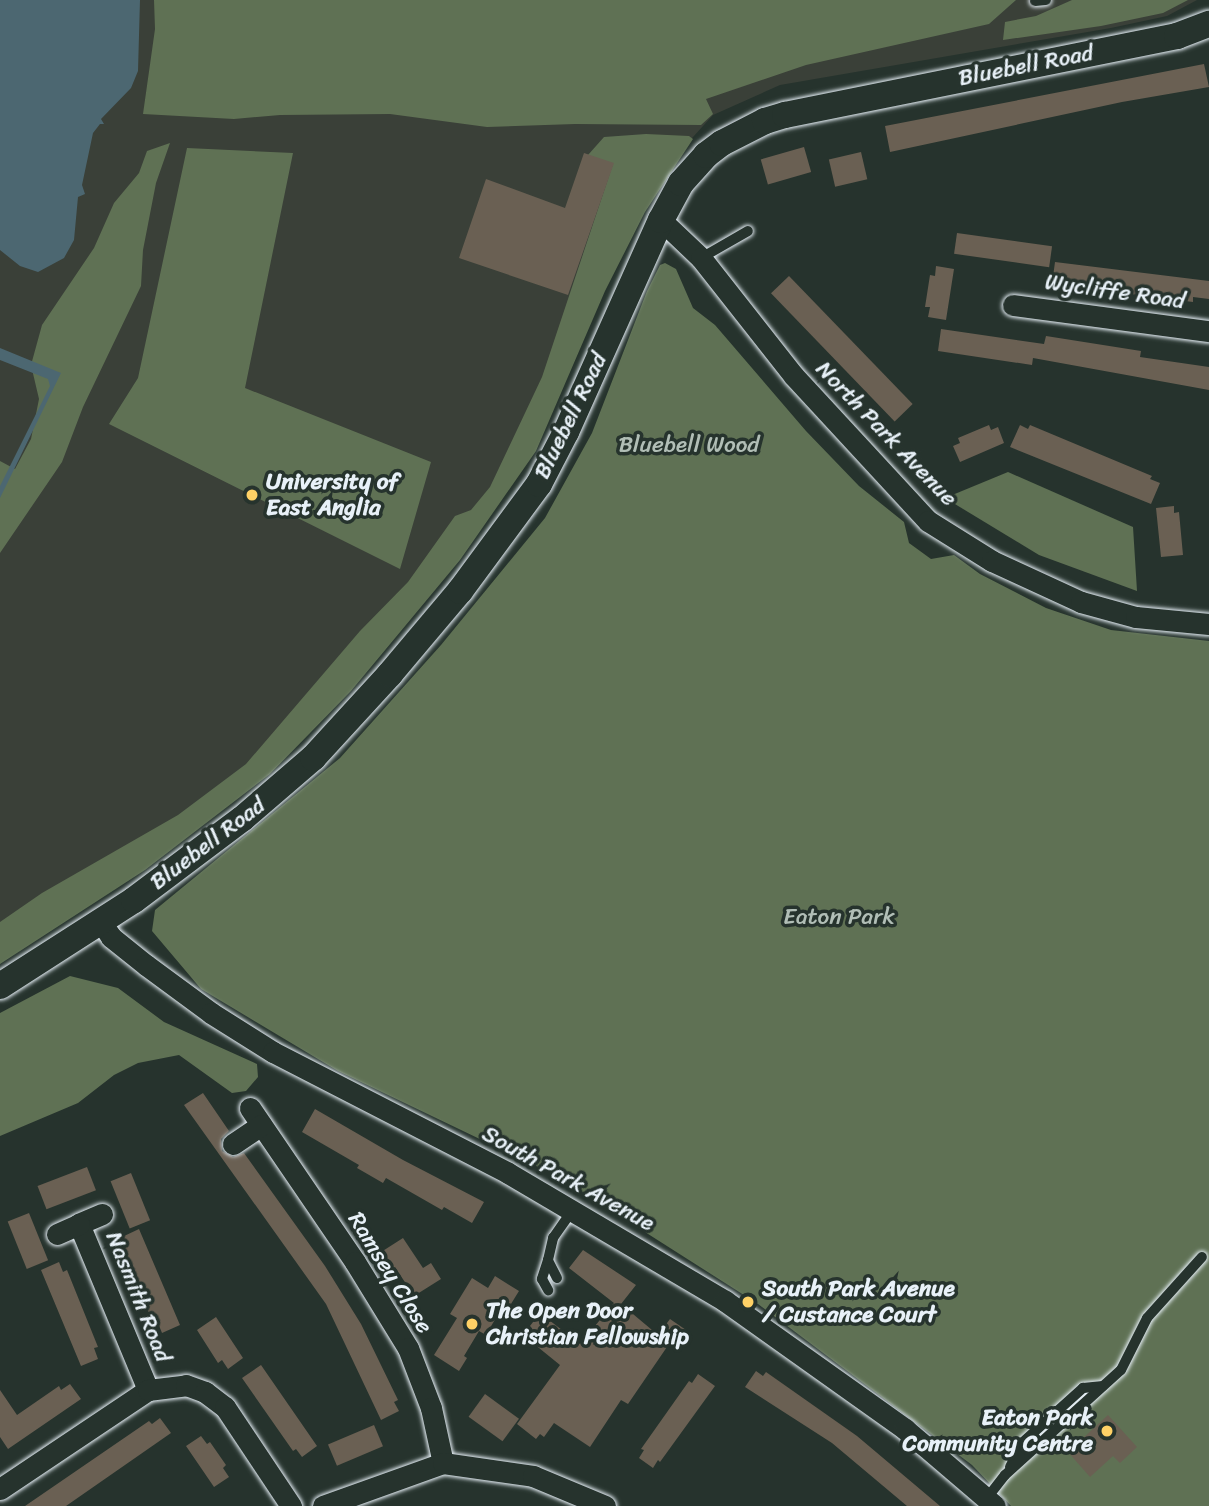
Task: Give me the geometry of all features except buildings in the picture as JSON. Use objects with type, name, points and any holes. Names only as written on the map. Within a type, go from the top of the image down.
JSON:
[{"type":"street","name":"Bluebell Road","points":[[0,986],[101,922],[187,862],[281,788],[346,722],[460,591],[538,484],[566,432],[661,220],[681,183],[706,155],[722,143],[765,121],[864,97],[1177,36],[1209,24]]},
{"type":"street","name":"North Park Avenue","points":[[661,220],[701,258],[794,376],[928,522],[992,561],[1081,603],[1136,617],[1209,624]]},
{"type":"street","name":"Wycliffe Road","points":[[1013,305],[1209,331]]},
{"type":"street","name":"South Park Avenue","points":[[101,922],[111,937],[146,965],[211,1013],[290,1062],[573,1209],[725,1301],[905,1429],[991,1502]]},
{"type":"street","name":"Ramsey Close","points":[[233,1144],[256,1116],[362,1273],[408,1348],[431,1408],[443,1463]]},
{"type":"street","name":"Nasmith Road","points":[[57,1234],[102,1214]]},
{"type":"street","name":"Nasmith Road","points":[[79,1224],[148,1390]]},
{"type":"street","name":"Nasmith Road","points":[[0,1488],[148,1390],[186,1385],[205,1392],[225,1408],[291,1506]]},
{"type":"street","points":[[323,1506],[443,1463],[533,1476],[605,1506]]},
{"type":"lane","points":[[701,258],[748,231]]},
{"type":"lane","points":[[548,1290],[542,1279],[553,1238],[573,1209]]},
{"type":"lane","points":[[991,1502],[1023,1442],[1083,1388],[1103,1386],[1121,1370],[1147,1318],[1202,1257]]},
{"type":"lane","points":[[548,1260],[557,1278]]},
{"type":"lane","points":[[530,1280],[542,1279]]},
{"type":"shaded area","name":"University of East Anglia","points":[[0,0],[1197,0],[1167,16],[1111,28],[780,85],[713,115],[683,148],[642,206],[532,447],[304,732],[0,955]]},
{"type":"green space","points":[[154,0],[1016,0],[989,24],[806,65],[706,99],[713,114],[701,125],[575,124],[487,127],[390,114],[280,115],[234,119],[143,114],[155,29]]},
{"type":"green space","points":[[1072,0],[1188,0],[1163,13],[1101,26],[1003,40],[1005,22],[1036,16]]},
{"type":"green space","points":[[646,134],[689,136],[693,139],[645,212],[605,291],[536,451],[460,560],[351,691],[270,774],[145,870],[0,964],[0,922],[42,893],[178,815],[246,764],[360,631],[408,582],[455,516],[471,510],[490,487],[542,377],[613,164],[588,155],[604,137]]},
{"type":"green space","points":[[170,143],[156,183],[143,250],[141,286],[83,407],[62,462],[0,553],[0,461],[15,469],[31,439],[39,399],[31,365],[42,325],[94,248],[114,203],[139,173],[147,151]]},
{"type":"green space","points":[[187,148],[293,153],[245,388],[431,462],[400,569],[109,424],[138,378]]},
{"type":"green space","name":"Eaton Park","points":[[665,263],[676,269],[693,308],[715,325],[806,431],[859,486],[904,522],[909,543],[931,559],[954,555],[980,574],[1046,608],[1111,630],[1209,641],[1209,1506],[1011,1506],[972,1465],[758,1304],[557,1176],[338,1071],[201,989],[152,931],[155,910],[340,758],[441,645],[545,518],[592,433],[647,291],[660,265]]},
{"type":"green space","points":[[1008,472],[1133,527],[1137,591],[1039,555],[945,498]]},
{"type":"green space","points":[[70,976],[118,988],[164,1022],[257,1064],[258,1077],[246,1091],[232,1093],[179,1055],[138,1063],[114,1075],[78,1103],[0,1136],[0,1013]]},
{"type":"water","points":[[0,0],[140,0],[138,71],[131,88],[101,119],[104,124],[100,124],[93,133],[82,185],[85,194],[78,197],[74,240],[64,258],[38,272],[20,266],[0,250]]},
{"type":"water","points":[[0,348],[61,373],[0,498],[0,486],[50,386],[48,379],[0,360]]},
{"type":"place","name":"University of East Anglia","points":[[252,495]]},
{"type":"place","name":"South Park Avenue / Custance Court","points":[[748,1302]]},
{"type":"place","name":"The Open Door Christian Fellowship","points":[[472,1324]]},
{"type":"place","name":"Eaton Park Community Centre","points":[[1107,1431]]},
{"type":"park label","name":"Bluebell Wood","points":[[689,445]]}]
